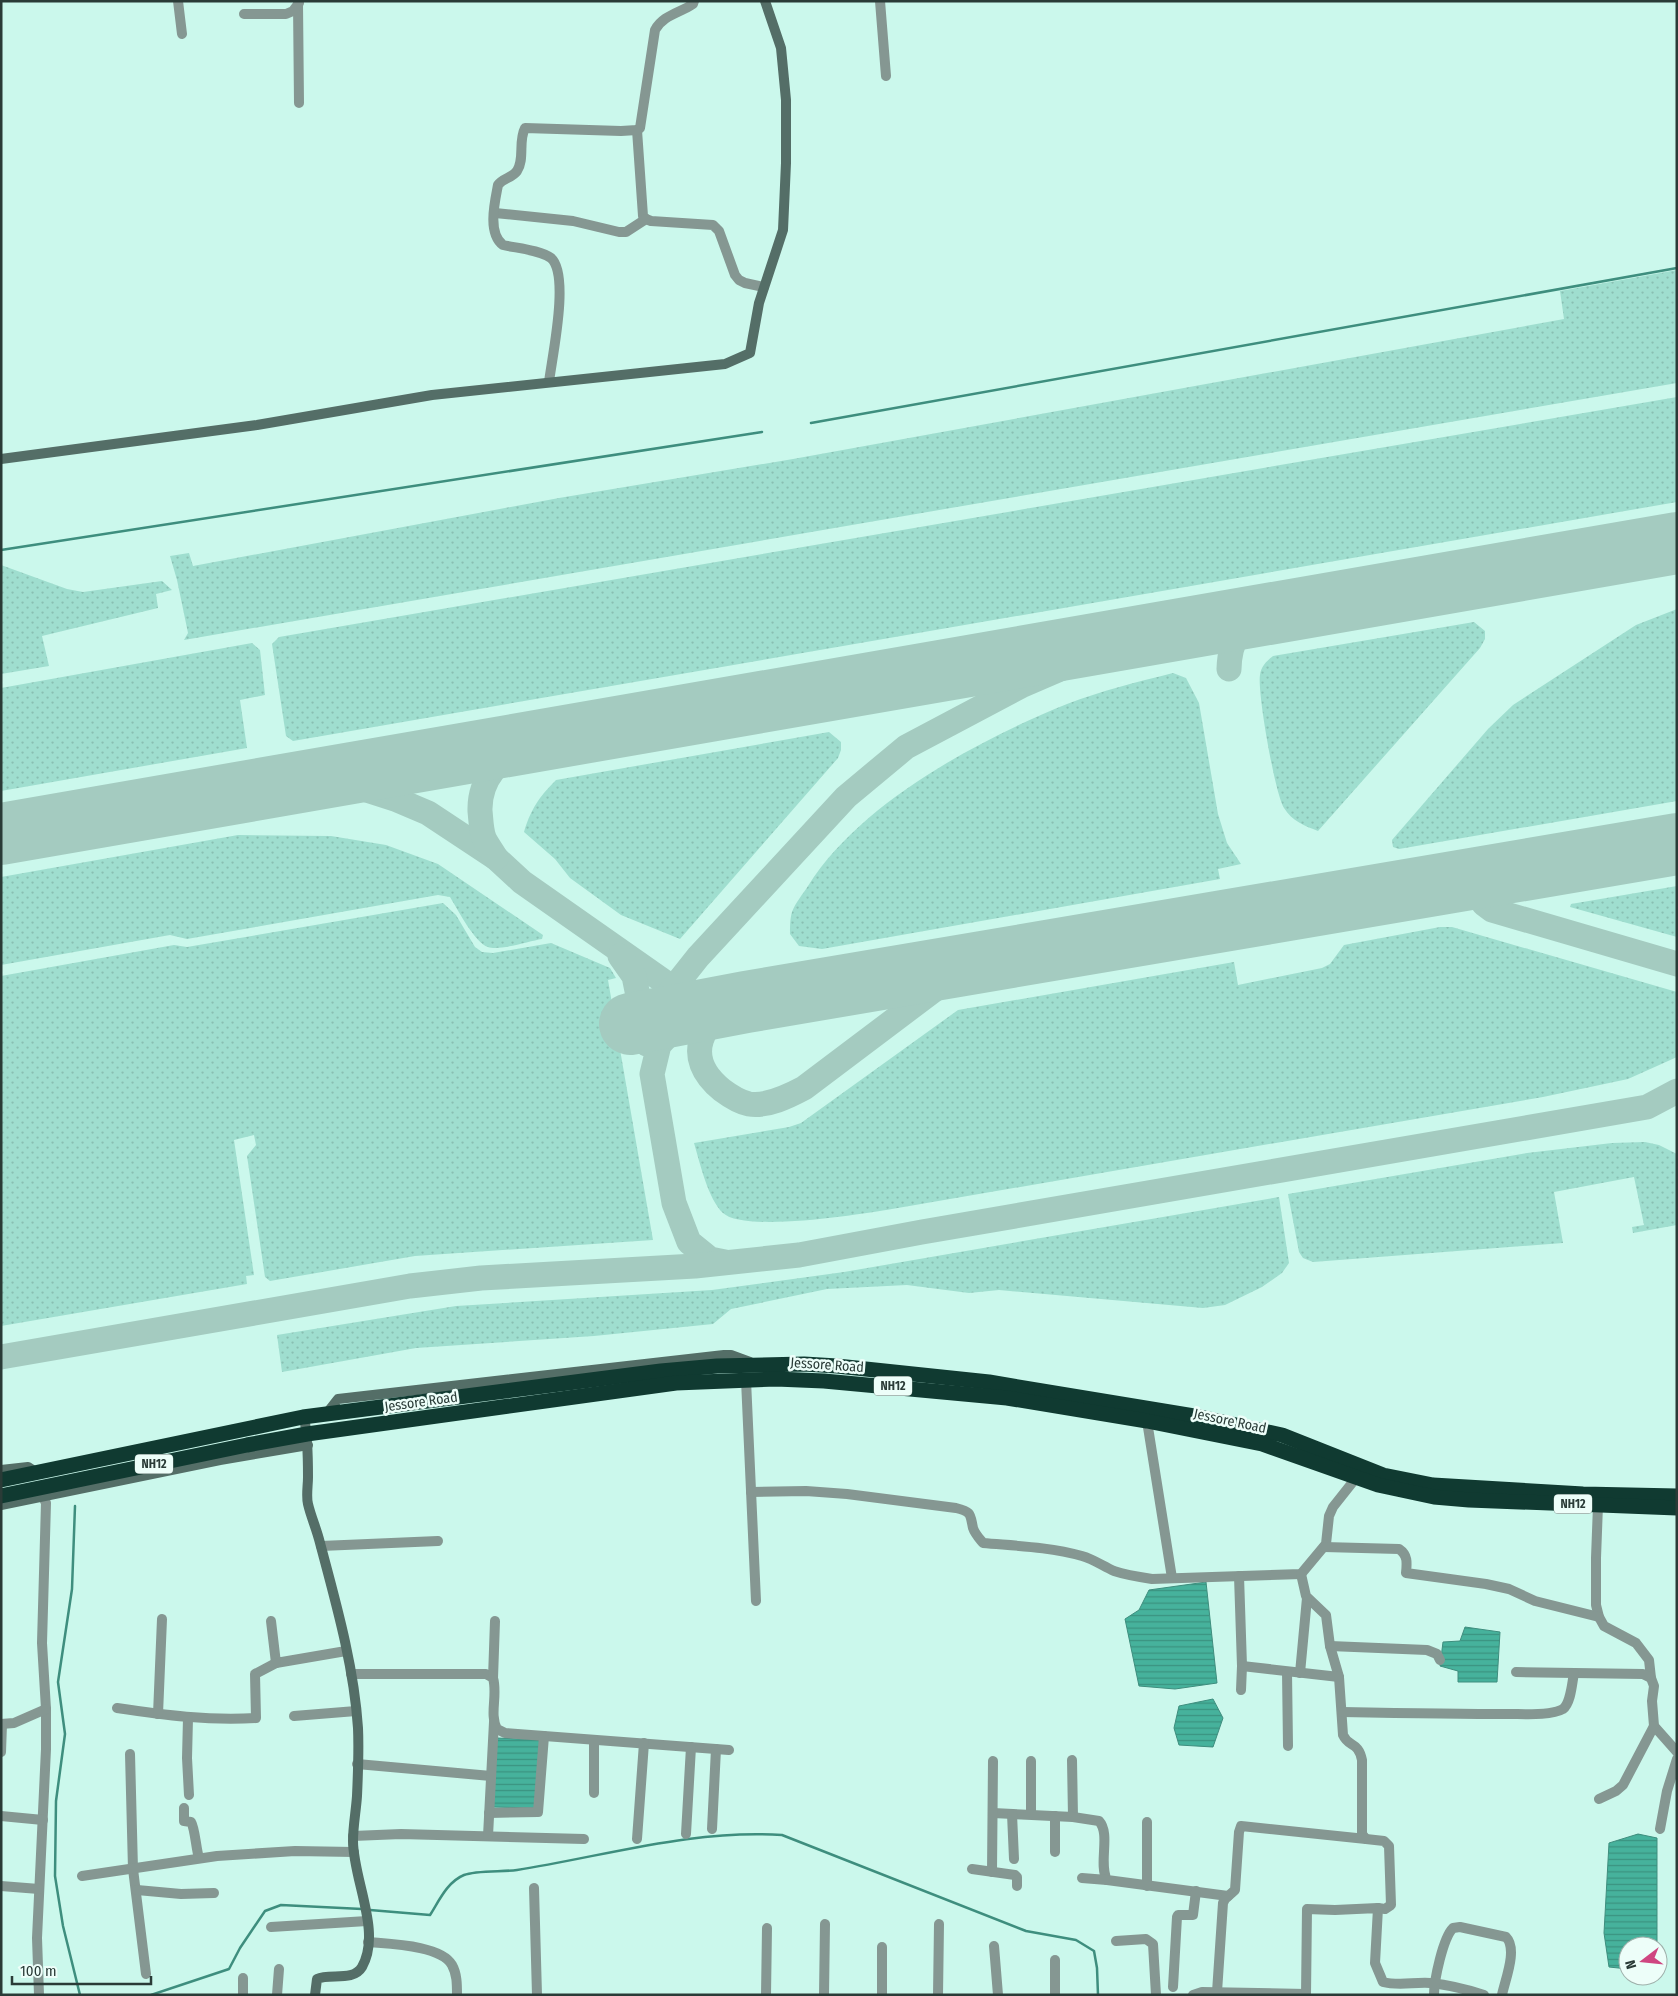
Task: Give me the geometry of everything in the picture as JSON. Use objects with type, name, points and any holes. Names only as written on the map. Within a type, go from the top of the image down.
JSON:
[{"type":"highway","name":"NH12","points":[[1,1480],[327,1413],[534,1389],[661,1371],[717,1366],[804,1364],[853,1367],[989,1382],[1200,1417],[1282,1435],[1383,1475],[1433,1485],[1583,1494],[1677,1496]]},
{"type":"highway","name":"Jessore Road","points":[[1,1496],[40,1493],[247,1445],[307,1439],[676,1383],[776,1379],[824,1380],[1007,1398],[1147,1421],[1262,1444],[1356,1478],[1405,1492],[1434,1497],[1677,1508]]},
{"type":"street","points":[[178,1],[182,34]]},
{"type":"street","points":[[549,382],[558,311],[560,285],[558,270],[550,257],[544,253],[503,245],[499,242],[494,227],[498,184],[516,173],[519,167],[525,128],[637,130],[642,125],[655,30],[664,18],[686,9],[694,1]]},
{"type":"street","points":[[1,459],[258,425],[432,395],[725,364],[750,353],[759,303],[784,230],[786,100],[781,48],[765,1]]},
{"type":"street","points":[[880,1],[886,76]]},
{"type":"street","points":[[244,14],[286,14],[293,11],[300,2]]},
{"type":"street","points":[[299,103],[300,2]]},
{"type":"street","points":[[637,130],[641,210],[646,219]]},
{"type":"street","points":[[495,213],[573,221],[619,232],[626,232],[646,219],[713,225],[718,231],[735,275],[739,280],[764,287]]},
{"type":"street","points":[[746,1380],[756,1601]]},
{"type":"street","points":[[304,1417],[307,1439],[308,1503],[321,1546],[346,1651],[356,1711],[358,1728],[353,1836],[354,1852],[366,1905],[368,1942],[366,1957],[358,1972],[352,1975],[324,1976],[317,1979],[315,1995]]},
{"type":"street","points":[[1147,1421],[1172,1578]]},
{"type":"street","points":[[1,1470],[28,1467],[37,1473]]},
{"type":"street","points":[[751,1492],[806,1491],[847,1494],[956,1508],[967,1511],[972,1518],[976,1535],[983,1543],[1022,1545],[1065,1552],[1086,1557],[1116,1571],[1134,1576],[1172,1578],[1301,1574],[1326,1544],[1329,1516],[1333,1507],[1356,1478]]},
{"type":"street","points":[[1,1505],[40,1493],[46,1503],[42,1643],[46,1709],[37,1938],[39,1995]]},
{"type":"street","points":[[1598,1505],[1596,1605],[1599,1617],[1604,1626],[1636,1642],[1644,1651],[1649,1660],[1654,1686],[1652,1700],[1654,1726],[1623,1785],[1616,1791],[1599,1799]]},
{"type":"street","points":[[321,1546],[438,1541]]},
{"type":"street","points":[[1324,1547],[1399,1549],[1405,1553],[1407,1559],[1406,1573],[1509,1588],[1535,1601],[1599,1617]]},
{"type":"street","points":[[1300,1673],[1307,1598],[1301,1574]]},
{"type":"street","points":[[1239,1576],[1241,1690]]},
{"type":"street","points":[[1307,1598],[1326,1615],[1330,1646],[1339,1676],[1342,1731],[1344,1739],[1357,1746],[1362,1760],[1361,1828],[1366,1839]]},
{"type":"street","points":[[158,1714],[162,1619]]},
{"type":"street","points":[[271,1621],[276,1663]]},
{"type":"street","points":[[488,1836],[496,1686],[493,1678],[495,1621]]},
{"type":"street","points":[[1330,1646],[1422,1649],[1437,1654],[1440,1660]]},
{"type":"street","points":[[117,1708],[188,1718],[225,1720],[256,1718],[255,1674],[276,1663],[346,1651]]},
{"type":"street","points":[[1242,1666],[1339,1676]]},
{"type":"street","points":[[1287,1672],[1288,1746]]},
{"type":"street","points":[[1516,1672],[1643,1674],[1651,1678]]},
{"type":"street","points":[[1342,1712],[1543,1713],[1564,1708],[1568,1701],[1574,1673]]},
{"type":"street","points":[[351,1674],[486,1674],[493,1678]]},
{"type":"street","points":[[1,1752],[2,1724],[14,1722],[46,1709]]},
{"type":"street","points":[[294,1716],[356,1711]]},
{"type":"street","points":[[188,1718],[187,1758],[189,1795]]},
{"type":"street","points":[[494,1722],[497,1730],[505,1732],[729,1750]]},
{"type":"street","points":[[1654,1726],[1677,1752]]},
{"type":"street","points":[[489,1813],[538,1812],[544,1736]]},
{"type":"street","points":[[594,1740],[594,1793]]},
{"type":"street","points":[[637,1838],[644,1744]]},
{"type":"street","points":[[686,1834],[691,1747]]},
{"type":"street","points":[[712,1829],[716,1749]]},
{"type":"street","points":[[130,1754],[133,1869],[146,1974]]},
{"type":"street","points":[[1660,1829],[1667,1791],[1677,1759]]},
{"type":"street","points":[[1072,1760],[1073,1817]]},
{"type":"street","points":[[992,1872],[993,1761]]},
{"type":"street","points":[[1031,1761],[1031,1814]]},
{"type":"street","points":[[357,1764],[491,1776]]},
{"type":"street","points":[[184,1808],[184,1821],[194,1824],[198,1858]]},
{"type":"street","points":[[993,1813],[1073,1817],[1094,1819],[1101,1823],[1104,1832],[1104,1871],[1107,1880]]},
{"type":"street","points":[[1012,1814],[1014,1859]]},
{"type":"street","points":[[1,1816],[43,1820]]},
{"type":"street","points":[[1055,1816],[1055,1852]]},
{"type":"street","points":[[1147,1822],[1147,1886]]},
{"type":"street","points":[[1193,1995],[1198,1992],[1306,1994],[1307,1909],[1385,1909],[1391,1905],[1390,1846],[1384,1841],[1242,1826],[1239,1832],[1236,1886],[1222,1903],[1217,1992]]},
{"type":"street","points":[[353,1836],[401,1834],[584,1839]]},
{"type":"street","points":[[82,1876],[198,1858],[295,1851],[354,1852]]},
{"type":"street","points":[[972,1870],[1015,1874],[1017,1886]]},
{"type":"street","points":[[1082,1878],[1228,1896]]},
{"type":"street","points":[[1,1886],[40,1889]]},
{"type":"street","points":[[534,1888],[537,1995]]},
{"type":"street","points":[[136,1890],[181,1894],[214,1893]]},
{"type":"street","points":[[1173,1987],[1177,1917],[1178,1915],[1193,1915],[1196,1891]]},
{"type":"street","points":[[1378,1908],[1375,1963],[1383,1982],[1434,1989],[1456,1986],[1484,1995]]},
{"type":"street","points":[[271,1927],[367,1918]]},
{"type":"street","points":[[824,1995],[825,1924]]},
{"type":"street","points":[[938,1995],[939,1924]]},
{"type":"street","points":[[1434,1989],[1447,1937],[1453,1928],[1460,1927],[1506,1937],[1510,1941],[1511,1954],[1502,1995]]},
{"type":"street","points":[[766,1995],[767,1928]]},
{"type":"street","points":[[1116,1941],[1146,1939],[1153,1944],[1156,1995]]},
{"type":"street","points":[[368,1942],[427,1949],[448,1958],[456,1976],[457,1995]]},
{"type":"street","points":[[994,1946],[998,1995]]},
{"type":"street","points":[[882,1947],[882,1995]]},
{"type":"street","points":[[1055,1960],[1055,1995]]},
{"type":"street","points":[[277,1995],[279,1970]]},
{"type":"street","points":[[243,1978],[243,1995]]},
{"type":"shaded area","points":[[1677,270],[1677,383],[184,640],[188,633],[170,556],[189,553],[193,566],[559,498],[793,459],[1564,319],[1560,291]]},
{"type":"shaded area","points":[[1677,397],[1677,502],[293,741],[286,736],[272,644],[279,637]]},
{"type":"shaded area","points":[[1,565],[67,589],[83,592],[162,581],[172,590],[156,594],[158,608],[42,636],[49,666],[1,674]]},
{"type":"shaded area","points":[[1677,609],[1677,801],[1399,849],[1393,847],[1392,840],[1488,729],[1513,705],[1636,625]]},
{"type":"shaded area","points":[[1474,622],[1485,631],[1485,639],[1480,648],[1318,831],[1295,820],[1284,808],[1280,799],[1264,720],[1260,675],[1267,662],[1273,656]]},
{"type":"shaded area","points":[[252,643],[260,650],[265,695],[240,700],[247,748],[1,791],[1,688]]},
{"type":"shaded area","points":[[1173,673],[1186,678],[1199,703],[1218,814],[1227,843],[1241,864],[1218,869],[1220,879],[822,949],[799,946],[790,934],[791,917],[795,905],[830,856],[889,801],[924,777],[996,736],[1067,704],[1133,683]]},
{"type":"shaded area","points":[[829,732],[841,742],[838,758],[680,939],[621,915],[570,878],[555,859],[524,832],[536,804],[556,780]]},
{"type":"shaded area","points":[[238,835],[331,836],[386,845],[438,864],[543,935],[542,939],[507,947],[488,947],[472,933],[450,897],[438,895],[187,939],[170,935],[1,965],[1,877]]},
{"type":"shaded area","points":[[1677,886],[1677,937],[1570,907],[1571,904]]},
{"type":"shaded area","points":[[443,903],[456,915],[475,947],[482,952],[493,953],[551,943],[610,968],[616,978],[608,980],[653,1240],[415,1256],[270,1281],[265,1277],[247,1156],[256,1145],[254,1135],[234,1140],[254,1275],[246,1276],[247,1284],[1,1326],[1,976],[174,945],[187,947]]},
{"type":"shaded area","points":[[1440,927],[1452,927],[1677,992],[1677,1057],[1628,1079],[1543,1097],[856,1215],[778,1222],[754,1222],[735,1219],[723,1213],[718,1207],[705,1180],[694,1143],[789,1127],[801,1123],[958,1010],[1234,962],[1238,985],[1322,968],[1330,964],[1344,945]]},
{"type":"shaded area","points":[[1645,1142],[1659,1145],[1677,1154],[1677,1225],[1633,1233],[1632,1227],[1644,1225],[1634,1177],[1554,1192],[1563,1243],[1313,1262],[1303,1258],[1299,1252],[1288,1194],[1527,1153],[1612,1143]]},
{"type":"shaded area","points":[[1279,1197],[1289,1263],[1282,1273],[1262,1287],[1225,1305],[1203,1308],[999,1290],[969,1293],[907,1285],[827,1289],[731,1309],[713,1324],[594,1336],[416,1348],[282,1372],[277,1335],[456,1306],[712,1290],[844,1272]]},
{"type":"shaded area","points":[[1206,1582],[1217,1683],[1175,1689],[1139,1686],[1125,1619],[1139,1610],[1149,1590]]},
{"type":"shaded area","points":[[1465,1627],[1500,1632],[1497,1682],[1458,1682],[1458,1671],[1440,1666],[1443,1642],[1460,1641]]},
{"type":"shaded area","points":[[1213,1699],[1223,1718],[1213,1747],[1179,1745],[1174,1728],[1179,1706]]},
{"type":"shaded area","points":[[497,1738],[541,1740],[537,1808],[492,1807]]},
{"type":"shaded area","points":[[1638,1834],[1657,1838],[1657,1936],[1618,1936],[1618,1968],[1609,1967],[1604,1933],[1609,1843]]},
{"type":"waterway","points":[[811,423],[1677,268]]},
{"type":"waterway","points":[[1,550],[762,432]]},
{"type":"waterway","points":[[75,1506],[72,1589],[58,1682],[65,1734],[56,1801],[55,1876],[63,1926],[80,1995]]},
{"type":"waterway","points":[[370,1910],[430,1915],[448,1887],[458,1878],[469,1873],[517,1870],[682,1840],[749,1834],[782,1835],[1026,1931],[1076,1940],[1094,1951],[1098,1995]]},
{"type":"waterway","points":[[151,1995],[229,1969],[240,1948],[265,1911],[281,1905],[362,1909]]},
{"type":"taxiway","points":[[1229,669],[1234,641],[1238,635],[1250,624],[1268,614]]},
{"type":"taxiway","points":[[647,1044],[652,1015],[698,957],[846,797],[906,747],[1023,685],[1088,657],[1162,632]]},
{"type":"taxiway","points":[[496,858],[485,841],[482,832],[480,811],[483,788],[501,762],[509,754],[528,742]]},
{"type":"taxiway","points":[[300,782],[340,783],[395,799],[428,813],[496,858],[522,882],[676,990],[694,997],[711,1000],[746,1002]]},
{"type":"taxiway","points":[[1526,870],[1502,876],[1491,882],[1485,894],[1484,904],[1492,910],[1677,964]]},
{"type":"taxiway","points":[[620,956],[634,976],[646,1035]]},
{"type":"taxiway","points":[[744,1003],[717,1018],[707,1028],[700,1052],[702,1065],[709,1077],[722,1090],[745,1103],[763,1104],[804,1088],[938,987],[967,968],[1013,957]]},
{"type":"taxiway","points":[[725,1262],[710,1259],[689,1242],[674,1203],[652,1074],[659,1045],[681,1021],[726,1006]]},
{"type":"taxiway","points":[[1,1357],[410,1286],[481,1278],[695,1266],[799,1255],[922,1232],[1647,1107],[1677,1091]]},
{"type":"runway","points":[[1,834],[1677,543]]},
{"type":"runway","points":[[630,1024],[746,1002],[1677,844]]}]
